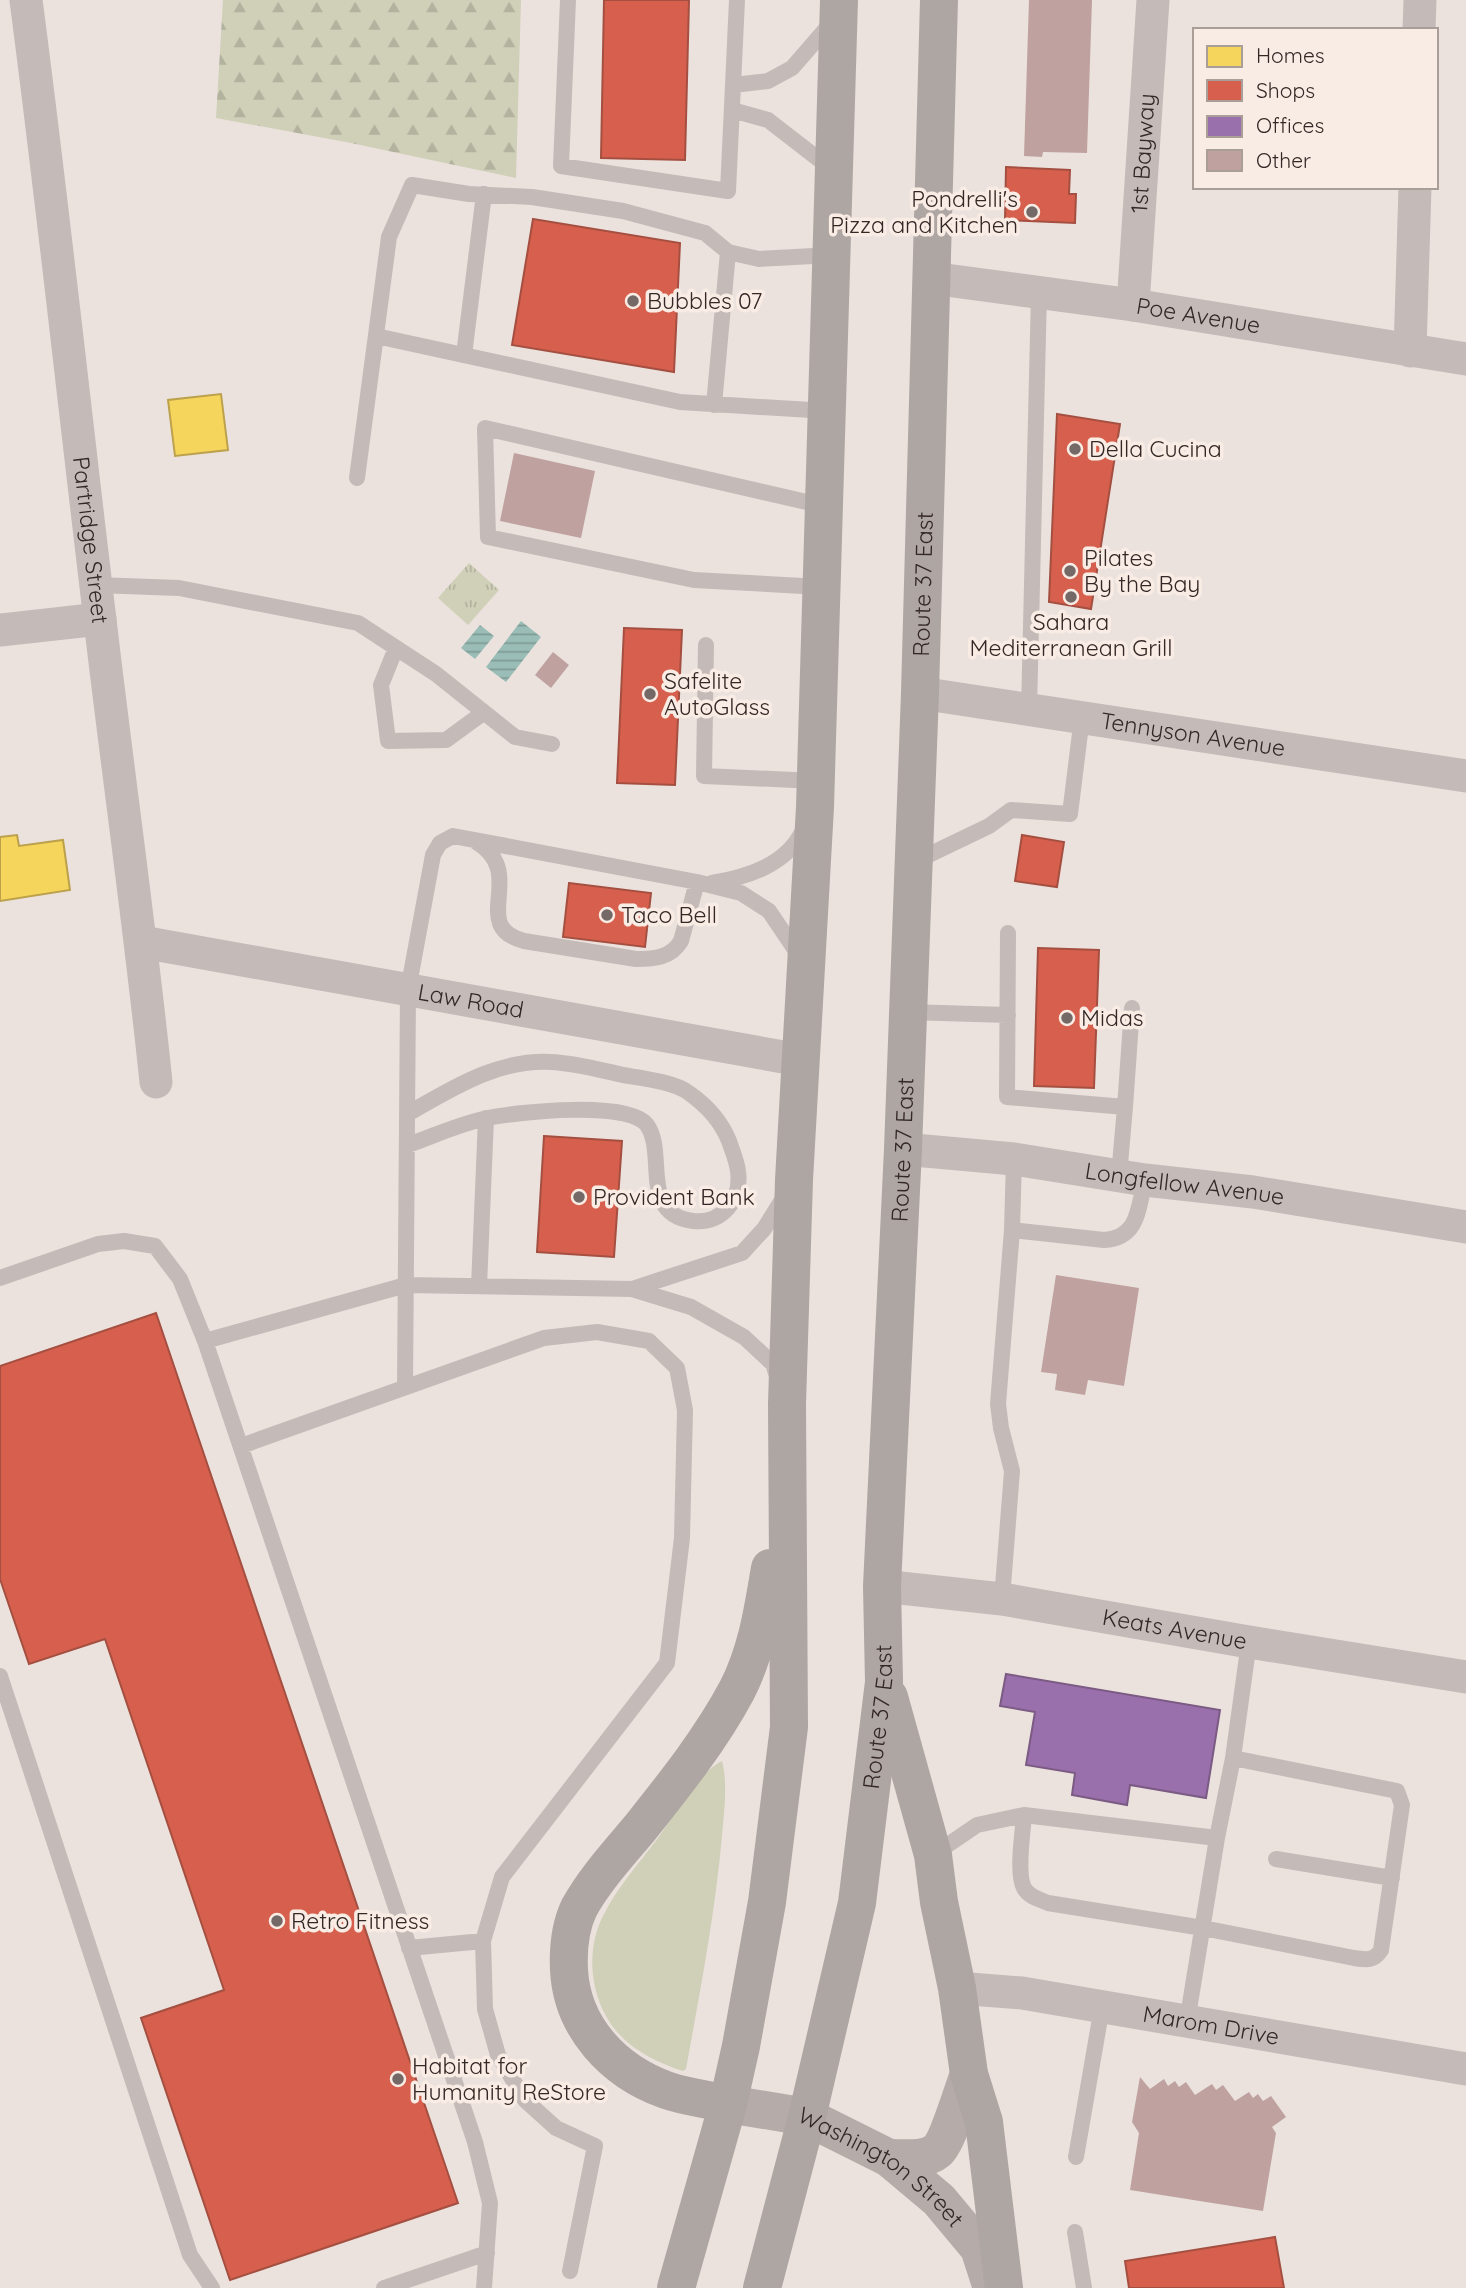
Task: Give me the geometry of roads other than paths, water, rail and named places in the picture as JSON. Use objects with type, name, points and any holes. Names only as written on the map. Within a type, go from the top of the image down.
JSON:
[{"type":"highway","name":"Route 37 East","points":[[762,2288],[807,2117],[857,1903],[884,1682],[882,1586],[903,1149],[920,693],[939,0]]},
{"type":"highway","points":[[672,2280],[727,2104],[741,2046],[767,1902],[789,1727],[787,1404],[794,1180],[815,794],[839,8]]},
{"type":"highway","points":[[727,2104],[666,2090],[625,2070],[595,2042],[579,2014],[570,1987],[568,1947],[578,1910],[684,1774],[738,1689],[760,1633],[788,1462]]},
{"type":"highway","points":[[884,1682],[933,1855],[939,1902],[957,1988],[969,2074],[984,2122],[1004,2288]]},
{"type":"main road","points":[[888,2158],[921,2157],[937,2151],[945,2138],[969,2074]]},
{"type":"main road","name":"Washington Street","points":[[727,2104],[807,2117],[888,2158],[939,2200],[979,2248],[992,2288]]},
{"type":"street","name":"Partridge Street","points":[[26,0],[100,619],[142,942],[156,1082]]},
{"type":"street","name":"1st Bayway","points":[[1133,305],[1153,0]]},
{"type":"street","points":[[1419,28],[1420,0]]},
{"type":"street","points":[[1410,351],[1415,189]]},
{"type":"street","name":"Poe Avenue","points":[[930,278],[1133,305],[1466,359]]},
{"type":"street","points":[[0,630],[100,619]]},
{"type":"street","name":"Tennyson Avenue","points":[[920,693],[1466,776]]},
{"type":"street","name":"Law Road","points":[[142,942],[800,1060]]},
{"type":"street","name":"Longfellow Avenue","points":[[903,1149],[1014,1159],[1132,1178],[1253,1192],[1466,1227]]},
{"type":"street","name":"Keats Avenue","points":[[882,1586],[1002,1599],[1249,1643],[1466,1677]]},
{"type":"street","name":"Marom Drive","points":[[957,1988],[1021,1993],[1466,2069]]},
{"type":"lane","points":[[569,0],[561,166],[728,191],[737,0]]},
{"type":"lane","points":[[733,85],[768,81],[792,68],[839,8]]},
{"type":"lane","points":[[732,110],[768,120],[833,170]]},
{"type":"lane","points":[[357,478],[389,237],[411,185],[532,197],[623,211],[705,233],[728,252],[759,259],[832,256]]},
{"type":"lane","points":[[464,355],[484,194]]},
{"type":"lane","points":[[714,405],[728,252]]},
{"type":"lane","points":[[1029,709],[1039,293]]},
{"type":"lane","points":[[376,336],[680,402],[827,411]]},
{"type":"lane","points":[[821,587],[694,580],[488,537],[485,429],[824,506]]},
{"type":"lane","points":[[96,585],[179,588],[358,623],[436,674],[515,737],[552,744]]},
{"type":"lane","points":[[701,883],[743,878],[771,864],[796,844],[815,794],[704,776],[706,645]]},
{"type":"lane","points":[[396,648],[381,685],[388,741],[446,740],[483,713]]},
{"type":"lane","points":[[912,863],[989,826],[1011,810],[1070,814],[1082,718]]},
{"type":"lane","points":[[405,1387],[408,990],[433,855],[440,843],[453,836],[741,893],[769,911],[796,948],[804,972]]},
{"type":"lane","points":[[473,840],[487,848],[498,865],[500,886],[497,916],[500,925],[513,939],[636,958],[665,956],[676,949],[681,941],[701,883]]},
{"type":"lane","points":[[1008,933],[1007,1097],[1125,1107]]},
{"type":"lane","points":[[1013,1230],[1104,1240],[1117,1239],[1133,1226],[1132,1178],[1125,1107],[1132,1008]]},
{"type":"lane","points":[[907,1012],[1007,1015]]},
{"type":"lane","points":[[408,1145],[486,1118],[564,1109],[632,1114],[648,1125],[654,1149],[658,1192],[671,1213],[690,1221],[710,1222],[726,1213],[734,1200],[738,1173],[728,1139],[710,1111],[686,1090],[645,1078],[551,1062],[516,1063],[465,1081],[409,1113]]},
{"type":"lane","points":[[479,1286],[486,1118]]},
{"type":"lane","points":[[1002,1599],[1012,1471],[998,1404],[1013,1230],[1014,1159]]},
{"type":"lane","points":[[632,1289],[742,1252],[764,1228],[794,1180]]},
{"type":"lane","points":[[0,1278],[98,1244],[124,1241],[155,1246],[180,1279],[205,1341],[241,1446],[475,2142],[490,2203],[484,2288]]},
{"type":"lane","points":[[205,1341],[406,1285],[632,1289],[691,1307],[744,1337],[773,1364],[787,1404]]},
{"type":"lane","points":[[241,1446],[544,1338],[597,1332],[649,1341],[677,1368],[685,1410],[682,1538],[667,1662],[502,1877],[483,1941],[485,2009],[498,2055],[525,2100],[556,2128],[595,2146],[570,2271]]},
{"type":"lane","points":[[1187,2022],[1233,1758],[1249,1643]]},
{"type":"lane","points":[[0,1676],[190,2255],[212,2288]]},
{"type":"lane","points":[[1024,1815],[1020,1876],[1024,1888],[1033,1897],[1048,1903],[1372,1959],[1381,1950],[1392,1878],[1402,1805],[1397,1791],[1233,1758]]},
{"type":"lane","points":[[933,1855],[977,1825],[1024,1815],[1217,1838]]},
{"type":"lane","points":[[1276,1859],[1392,1878]]},
{"type":"lane","points":[[409,1948],[483,1941]]},
{"type":"lane","points":[[1076,2157],[1102,2007]]},
{"type":"lane","points":[[1075,2232],[1084,2288]]},
{"type":"lane","points":[[384,2288],[487,2253]]},
{"type":"water","points":[[521,621],[541,637],[506,682],[486,667]]},
{"type":"water","points":[[480,625],[494,636],[475,659],[461,648]]},
{"type":"place","name":"Pondrelli's Pizza and Kitchen","points":[[1032,212]]},
{"type":"place","name":"Bubbles 07","points":[[633,301]]},
{"type":"place","name":"Della Cucina","points":[[1075,449]]},
{"type":"place","name":"Pilates By the Bay","points":[[1070,571]]},
{"type":"place","name":"Sahara Mediterranean Grill","points":[[1071,597]]},
{"type":"place","name":"Safelite AutoGlass","points":[[650,694]]},
{"type":"place","name":"Taco Bell","points":[[607,915]]},
{"type":"place","name":"Midas","points":[[1067,1018]]},
{"type":"place","name":"Provident Bank","points":[[579,1197]]},
{"type":"place","name":"Retro Fitness","points":[[277,1921]]},
{"type":"place","name":"Habitat for Humanity ReStore","points":[[398,2079]]}]
